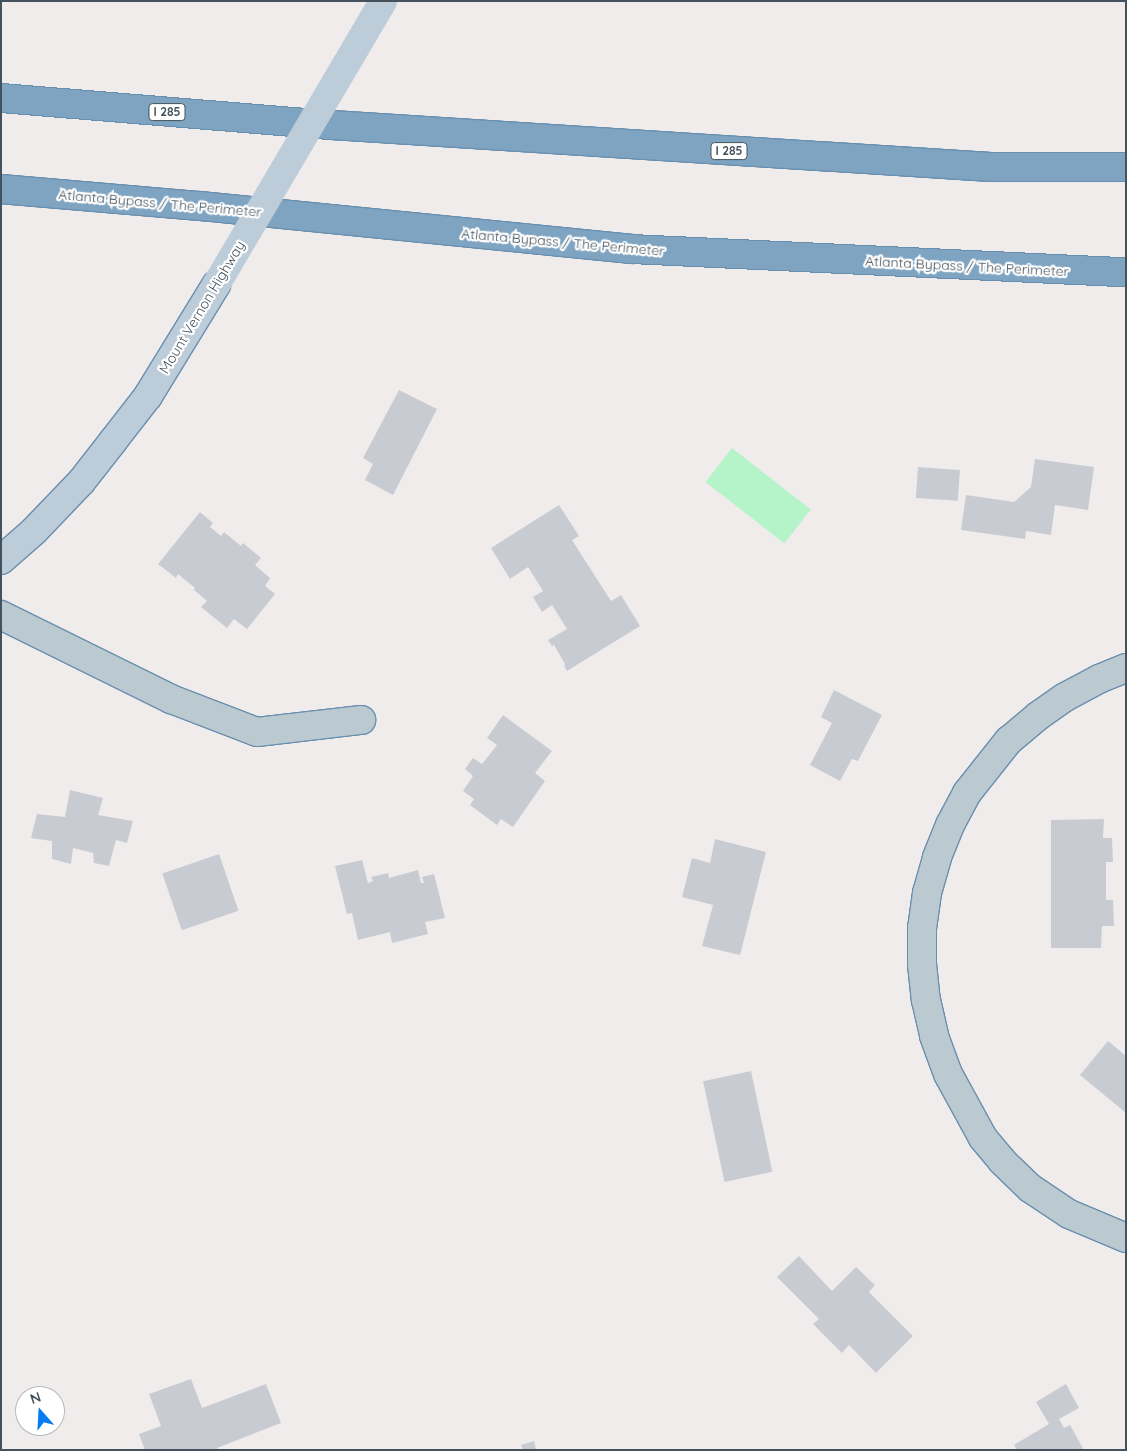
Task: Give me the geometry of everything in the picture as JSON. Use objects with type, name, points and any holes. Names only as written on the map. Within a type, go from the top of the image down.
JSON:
[{"type":"highway","name":"I 285","points":[[1,98],[332,125],[991,167],[1126,167]]},
{"type":"highway","name":"Atlanta Bypass / The Perimeter","points":[[1,189],[101,197],[630,249],[1126,272]]},
{"type":"highway","points":[[1,200],[101,197]]},
{"type":"street","name":"Mount Vernon Highway","points":[[1,560],[34,531],[81,482],[148,396],[383,1]]},
{"type":"street","points":[[1,616],[171,699],[257,732],[361,720]]},
{"type":"street","points":[[1126,668],[1099,679],[1065,697],[1038,716],[1009,740],[967,793],[943,841],[927,893],[922,928],[922,964],[926,1000],[934,1036],[948,1074],[983,1138],[1002,1161],[1030,1188],[1069,1214],[1126,1238]]},
{"type":"green space","points":[[732,448],[811,510],[784,543],[706,482]]},
{"type":"building","points":[[399,390],[437,409],[393,495],[365,480],[373,464],[363,458]]},
{"type":"building","points":[[1035,459],[1094,467],[1088,510],[1055,505],[1051,535],[1026,531],[1025,539],[961,530],[966,495],[1014,502],[1031,487]]},
{"type":"building","points":[[918,467],[960,470],[958,501],[916,498]]},
{"type":"building","points":[[559,505],[579,536],[572,540],[611,601],[621,595],[640,626],[567,671],[554,645],[552,646],[548,640],[567,629],[552,605],[542,612],[533,597],[543,591],[528,567],[510,579],[491,548]]},
{"type":"building","points":[[200,512],[213,523],[210,527],[221,536],[224,532],[241,546],[243,543],[261,558],[255,565],[270,578],[265,586],[275,594],[247,629],[234,619],[227,628],[201,607],[207,601],[194,590],[195,588],[178,574],[176,578],[158,564]]},
{"type":"building","points":[[834,690],[882,715],[858,761],[852,759],[840,781],[810,765],[832,723],[821,717]]},
{"type":"building","points":[[503,715],[552,751],[535,773],[545,781],[513,827],[501,819],[497,825],[470,805],[474,799],[463,791],[473,776],[465,769],[473,758],[482,764],[497,745],[487,738]]},
{"type":"building","points":[[70,790],[103,798],[98,815],[133,821],[127,843],[116,840],[109,866],[94,863],[93,853],[73,848],[71,864],[52,859],[52,841],[31,838],[37,814],[65,817]]},
{"type":"building","points":[[1104,819],[1103,838],[1112,838],[1113,862],[1106,862],[1106,900],[1113,900],[1114,926],[1102,926],[1101,948],[1051,948],[1051,820]]},
{"type":"building","points":[[715,839],[766,852],[740,955],[702,946],[713,905],[682,897],[692,858],[710,863]]},
{"type":"building","points":[[219,854],[239,911],[182,930],[162,874]]},
{"type":"building","points":[[362,860],[368,883],[373,881],[371,877],[388,873],[389,878],[418,870],[421,883],[424,883],[422,877],[434,874],[445,918],[425,922],[428,934],[392,943],[390,932],[358,940],[352,913],[347,914],[335,866]]},
{"type":"building","points":[[1108,1041],[1126,1056],[1126,1113],[1080,1075]]},
{"type":"building","points":[[751,1071],[772,1172],[724,1182],[703,1081]]},
{"type":"building","points":[[799,1256],[832,1291],[856,1267],[875,1285],[869,1292],[913,1336],[876,1373],[849,1345],[842,1353],[813,1324],[819,1319],[777,1277]]},
{"type":"building","points":[[191,1379],[202,1408],[266,1384],[281,1423],[217,1448],[218,1450],[145,1450],[139,1434],[161,1426],[149,1394]]},
{"type":"building","points":[[1066,1384],[1079,1408],[1059,1419],[1064,1428],[1070,1425],[1084,1450],[1017,1450],[1014,1445],[1049,1424],[1036,1402]]},
{"type":"building","points":[[534,1441],[536,1450],[523,1450],[521,1445]]}]
